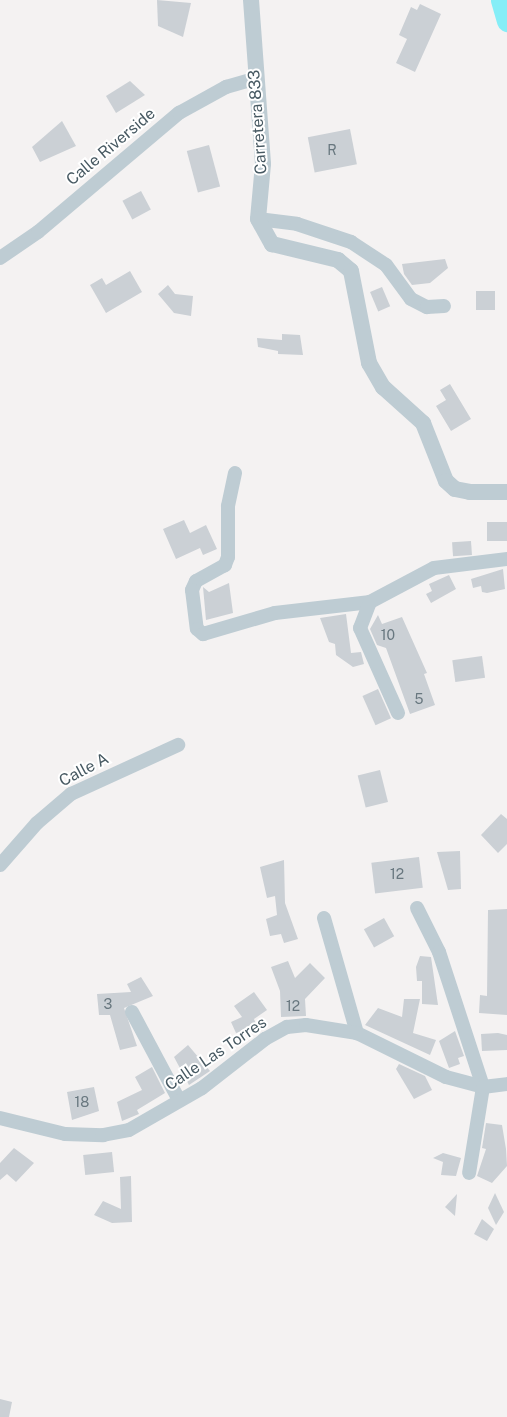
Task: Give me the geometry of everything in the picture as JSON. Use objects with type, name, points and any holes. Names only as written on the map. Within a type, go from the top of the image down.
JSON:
[{"type":"street","name":"Carretera 833","points":[[251,0],[254,79],[264,164],[258,220]]},
{"type":"street","name":"Calle Riverside","points":[[0,258],[38,232],[179,113],[226,87],[254,79]]},
{"type":"street","points":[[258,220],[297,224],[351,242],[386,264],[411,299],[427,307],[444,306]]},
{"type":"street","points":[[258,220],[272,244],[338,260],[351,271],[369,363],[383,387],[423,423],[446,481],[455,489],[470,492],[507,492]]},
{"type":"street","points":[[235,473],[228,506],[228,557],[225,565],[196,581],[192,590],[197,629],[203,634],[275,613],[370,602],[434,568],[507,559]]},
{"type":"street","points":[[370,602],[360,628],[398,713]]},
{"type":"street","name":"Calle A","points":[[0,865],[37,823],[70,794],[178,745]]},
{"type":"street","points":[[417,908],[439,952],[483,1087],[469,1173]]},
{"type":"street","points":[[324,918],[357,1033]]},
{"type":"street","points":[[132,1012],[179,1100]]},
{"type":"street","name":"Calle Las Torres","points":[[0,1118],[36,1130],[103,1135],[129,1130],[179,1100],[287,1027],[306,1025],[357,1033],[446,1077],[483,1087],[507,1084]]},
{"type":"building","points":[[157,0],[191,3],[183,37],[158,26]]},
{"type":"building","points":[[420,4],[441,14],[415,72],[396,63],[407,39],[399,35],[411,7],[417,10]]},
{"type":"building","points":[[130,81],[145,95],[116,113],[106,96]]},
{"type":"building","points":[[62,121],[76,146],[40,162],[32,147]]},
{"type":"building","points":[[350,129],[357,164],[315,173],[308,137]]},
{"type":"building","points":[[209,145],[220,187],[198,192],[187,151]]},
{"type":"building","points":[[141,191],[151,210],[132,219],[122,201]]},
{"type":"building","points":[[445,259],[448,268],[430,283],[412,285],[404,274],[402,264]]},
{"type":"building","points":[[130,271],[142,292],[106,313],[90,285],[102,278],[106,285]]},
{"type":"building","points":[[168,285],[175,294],[193,296],[191,316],[174,313],[158,294]]},
{"type":"building","points":[[382,287],[390,306],[378,311],[370,292]]},
{"type":"building","points":[[476,291],[495,291],[495,310],[476,310]]},
{"type":"building","points":[[282,334],[300,335],[303,355],[278,354],[278,351],[258,347],[257,338],[282,340]]},
{"type":"building","points":[[450,384],[471,419],[451,431],[436,406],[446,400],[440,390]]},
{"type":"building","points":[[184,520],[190,533],[206,525],[217,549],[203,555],[200,548],[176,559],[163,529]]},
{"type":"building","points":[[487,522],[507,522],[507,541],[487,541]]},
{"type":"building","points":[[471,541],[472,555],[453,556],[452,542]]},
{"type":"building","points":[[503,569],[505,589],[487,593],[482,592],[481,586],[473,588],[471,579]]},
{"type":"building","points":[[449,575],[456,589],[431,603],[426,594],[432,591],[429,584]]},
{"type":"building","points":[[229,583],[233,613],[206,620],[203,587],[209,592]]},
{"type":"building","points":[[346,614],[351,653],[361,652],[364,664],[353,667],[336,655],[335,644],[329,642],[320,618]]},
{"type":"building","points":[[378,615],[382,624],[402,617],[427,673],[424,674],[435,705],[410,714],[386,648],[377,645],[370,629]]},
{"type":"building","points":[[482,656],[485,678],[455,682],[452,660]]},
{"type":"building","points":[[378,689],[391,718],[375,725],[362,696]]},
{"type":"building","points":[[380,770],[388,802],[366,808],[358,776]]},
{"type":"building","points":[[501,814],[507,819],[507,844],[498,853],[481,835]]},
{"type":"building","points":[[460,851],[461,889],[448,890],[437,852]]},
{"type":"building","points":[[419,857],[423,888],[375,894],[371,863]]},
{"type":"building","points":[[284,860],[285,903],[298,939],[284,943],[281,934],[270,936],[266,919],[277,915],[275,896],[267,898],[260,867]]},
{"type":"building","points":[[507,909],[507,1015],[479,1013],[480,995],[487,996],[488,910]]},
{"type":"building","points":[[384,918],[394,936],[374,948],[364,929]]},
{"type":"building","points":[[420,956],[431,957],[438,1005],[422,1004],[422,981],[417,981],[416,967]]},
{"type":"building","points":[[288,961],[295,978],[310,963],[325,978],[305,999],[306,1016],[281,1017],[280,991],[271,967]]},
{"type":"building","points":[[141,977],[153,996],[124,1008],[137,1046],[120,1050],[110,1015],[99,1015],[97,994],[131,992],[127,984]]},
{"type":"building","points":[[254,992],[267,1010],[254,1019],[257,1027],[236,1033],[231,1022],[242,1017],[234,1006]]},
{"type":"building","points":[[404,999],[420,999],[413,1033],[436,1040],[430,1055],[365,1025],[378,1008],[402,1017]]},
{"type":"building","points":[[455,1031],[464,1056],[458,1058],[460,1064],[449,1068],[439,1041]]},
{"type":"building","points":[[498,1033],[507,1035],[507,1050],[482,1051],[481,1034]]},
{"type":"building","points":[[188,1045],[210,1071],[189,1085],[174,1057]]},
{"type":"building","points":[[399,1064],[425,1076],[432,1090],[414,1099],[396,1069]]},
{"type":"building","points":[[152,1067],[165,1093],[137,1110],[139,1114],[122,1121],[117,1102],[142,1090],[135,1077]]},
{"type":"building","points":[[94,1087],[99,1111],[72,1120],[67,1092]]},
{"type":"building","points":[[486,1123],[502,1125],[506,1149],[507,1166],[492,1183],[477,1176],[486,1149],[482,1148]]},
{"type":"building","points":[[14,1148],[34,1163],[16,1182],[7,1174],[0,1180],[0,1163]]},
{"type":"building","points":[[112,1152],[114,1172],[85,1175],[83,1155]]},
{"type":"building","points":[[443,1153],[461,1158],[456,1176],[441,1175],[443,1162],[433,1158]]},
{"type":"building","points":[[131,1176],[132,1222],[112,1223],[94,1215],[103,1201],[121,1209],[120,1177]]},
{"type":"building","points":[[495,1193],[504,1212],[496,1225],[488,1208]]},
{"type":"building","points":[[457,1194],[455,1216],[445,1207]]},
{"type":"building","points":[[482,1219],[494,1229],[487,1241],[474,1234]]},
{"type":"building","points":[[0,1399],[12,1402],[9,1417],[0,1417]]},
{"type":"waterway","points":[[501,0],[507,21]]}]
